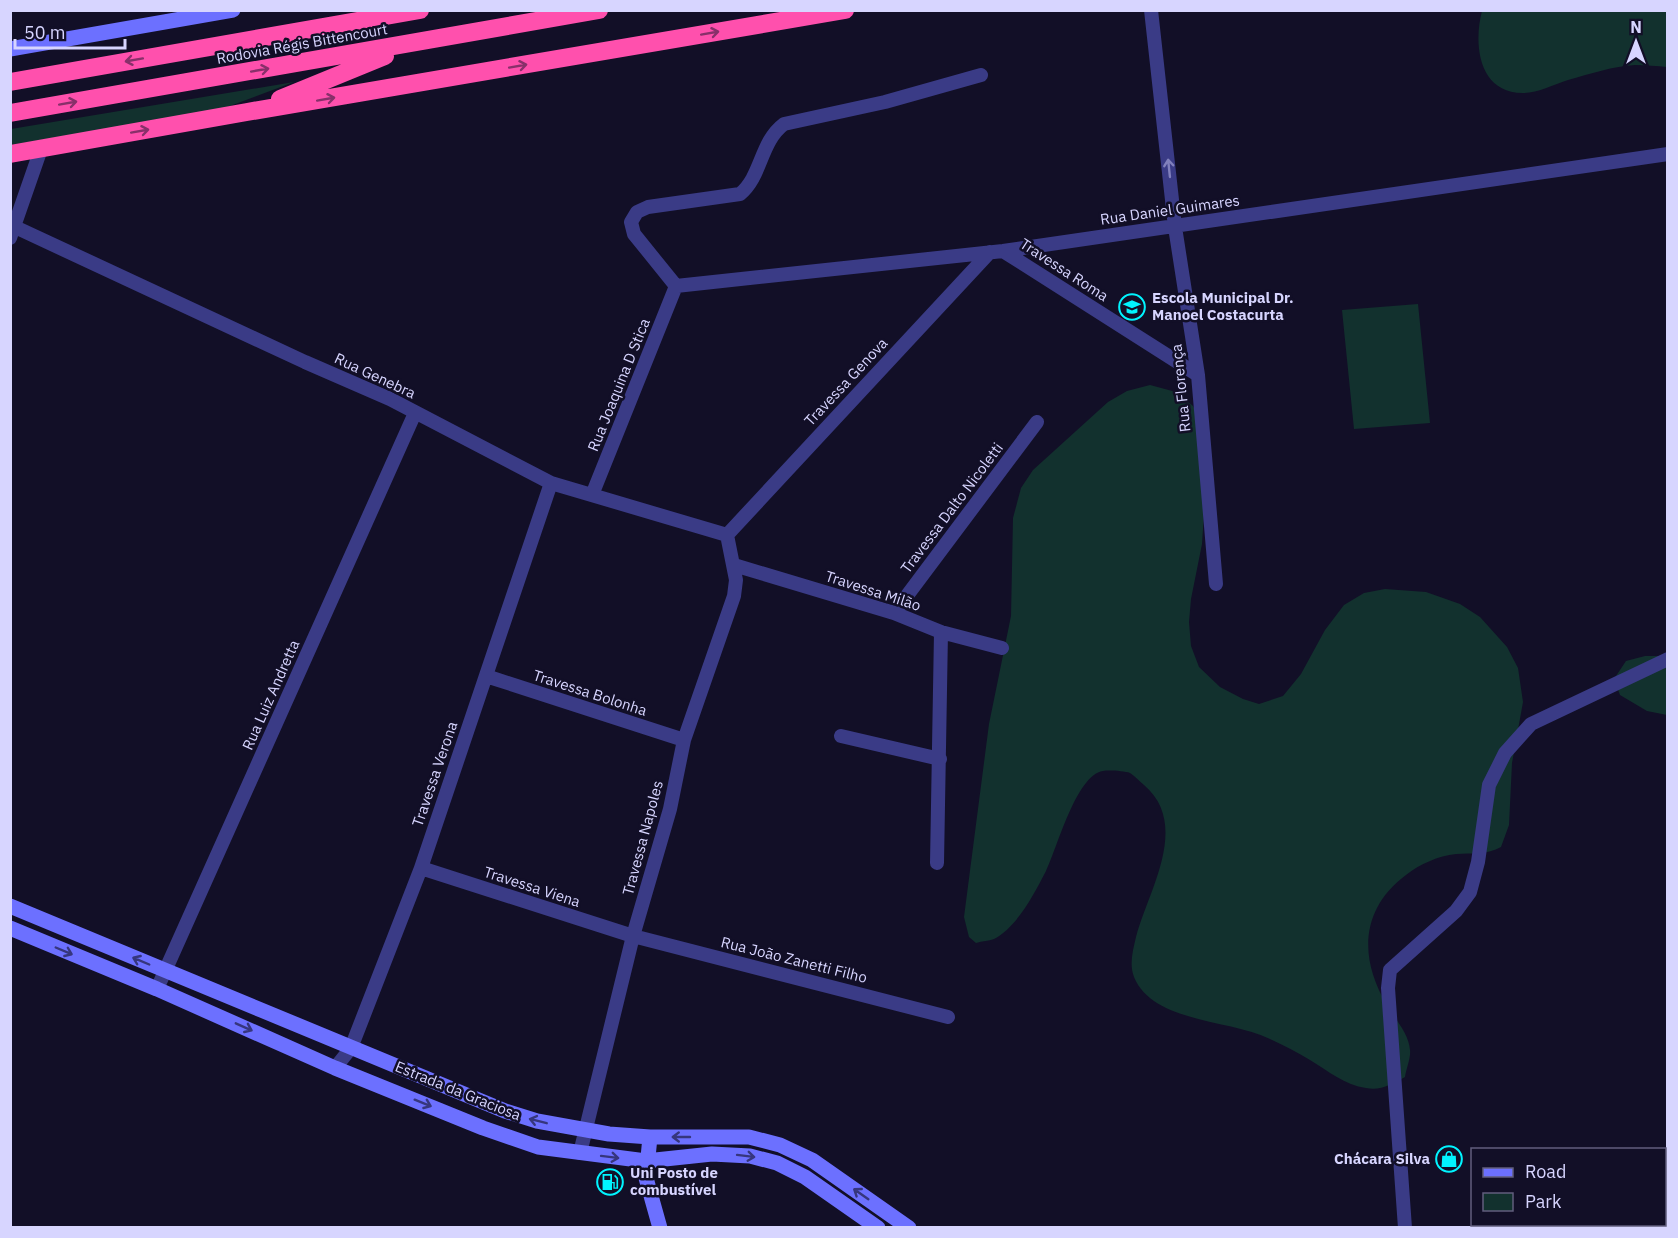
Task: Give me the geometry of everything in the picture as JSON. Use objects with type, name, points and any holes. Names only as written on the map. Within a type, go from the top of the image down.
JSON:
[{"type":"highway","name":"Rodovia Régis Bittencourt","points":[[10,82],[420,10]]},
{"type":"highway","name":"Rodovia Régis Bittencourt","points":[[10,113],[599,10]]},
{"type":"highway","points":[[10,154],[845,10]]},
{"type":"highway","points":[[247,112],[420,42]]},
{"type":"main road","points":[[10,49],[233,10]]},
{"type":"main road","name":"Estrada da Graciosa","points":[[10,906],[505,1111],[537,1121],[584,1130],[650,1137],[749,1137],[780,1145],[812,1160],[909,1227]]},
{"type":"main road","name":"Estrada da Graciosa","points":[[10,928],[157,989],[336,1068],[538,1147],[646,1161],[712,1154],[750,1156],[777,1162],[805,1177],[878,1227]]},
{"type":"main road","points":[[650,1137],[646,1178],[660,1227]]},
{"type":"street","name":"Rua Florença","points":[[1151,10],[1175,226],[1198,375],[1216,584]]},
{"type":"street","points":[[676,286],[634,234],[631,222],[637,212],[648,207],[740,194],[749,187],[773,132],[784,124],[885,102],[981,75]]},
{"type":"street","points":[[13,232],[41,149]]},
{"type":"street","name":"Rua Daniel Guimares","points":[[676,286],[996,251],[1668,154]]},
{"type":"street","name":"Rua Genebra","points":[[13,232],[390,399],[551,483],[727,535]]},
{"type":"street","name":"Travessa Roma","points":[[996,251],[1198,375]]},
{"type":"street","name":"Travessa Genova","points":[[727,535],[996,251]]},
{"type":"street","name":"Rua Joaquina D Stica","points":[[592,495],[676,286]]},
{"type":"street","name":"Rua Luiz Andretta","points":[[157,989],[415,413]]},
{"type":"street","name":"Travessa Dalto Nicoletti","points":[[894,613],[1037,422]]},
{"type":"street","name":"Travessa Verona","points":[[336,1068],[351,1048],[421,868],[551,483]]},
{"type":"street","name":"Travessa Napoles","points":[[580,1153],[633,936],[670,808],[684,741],[734,596],[736,580],[727,535]]},
{"type":"street","name":"Travessa Milão","points":[[734,565],[894,613],[941,632],[1002,648]]},
{"type":"street","points":[[937,863],[941,632]]},
{"type":"street","points":[[1405,1227],[1388,988],[1390,969],[1456,911],[1470,892],[1478,862],[1489,785],[1505,753],[1531,724],[1668,659]]},
{"type":"street","name":"Travessa Bolonha","points":[[486,676],[684,741]]},
{"type":"street","points":[[841,736],[940,759]]},
{"type":"street","name":"Travessa Viena","points":[[421,868],[633,936]]},
{"type":"street","name":"Rua João Zanetti Filho","points":[[633,936],[948,1017]]},
{"type":"green space","points":[[1482,11],[1667,11],[1667,67],[1635,65],[1619,67],[1568,80],[1535,92],[1509,91],[1497,85],[1483,65],[1478,38]]},
{"type":"green space","points":[[294,82],[222,109],[11,145],[11,129]]},
{"type":"green space","points":[[1418,304],[1430,423],[1354,429],[1342,310]]},
{"type":"green space","points":[[1150,385],[1176,392],[1193,406],[1202,424],[1205,499],[1202,544],[1191,599],[1189,622],[1191,646],[1199,667],[1220,687],[1243,699],[1259,704],[1283,696],[1301,674],[1325,630],[1344,605],[1364,593],[1385,589],[1426,592],[1460,604],[1480,617],[1507,647],[1518,668],[1523,702],[1512,763],[1509,825],[1501,847],[1485,852],[1443,857],[1417,867],[1391,888],[1372,919],[1369,953],[1372,970],[1378,988],[1404,1032],[1410,1050],[1405,1077],[1377,1089],[1351,1084],[1300,1054],[1253,1032],[1175,1012],[1144,992],[1134,977],[1132,957],[1136,937],[1162,859],[1165,839],[1164,819],[1158,801],[1130,773],[1103,771],[1093,776],[1084,785],[1068,814],[1046,871],[1018,918],[994,939],[976,943],[969,937],[964,917],[989,724],[1011,616],[1013,518],[1021,488],[1033,470],[1108,402],[1127,391]]},
{"type":"green space","points":[[1645,656],[1667,656],[1667,715],[1647,711],[1620,695],[1614,679],[1626,661]]},
{"type":"place","name":"Escola Municipal Dr. Manoel Costacurta","points":[[1132,307]]},
{"type":"place","name":"Chácara Silva","points":[[1449,1159]]},
{"type":"place","name":"Uni Posto de combustível","points":[[610,1182]]}]
